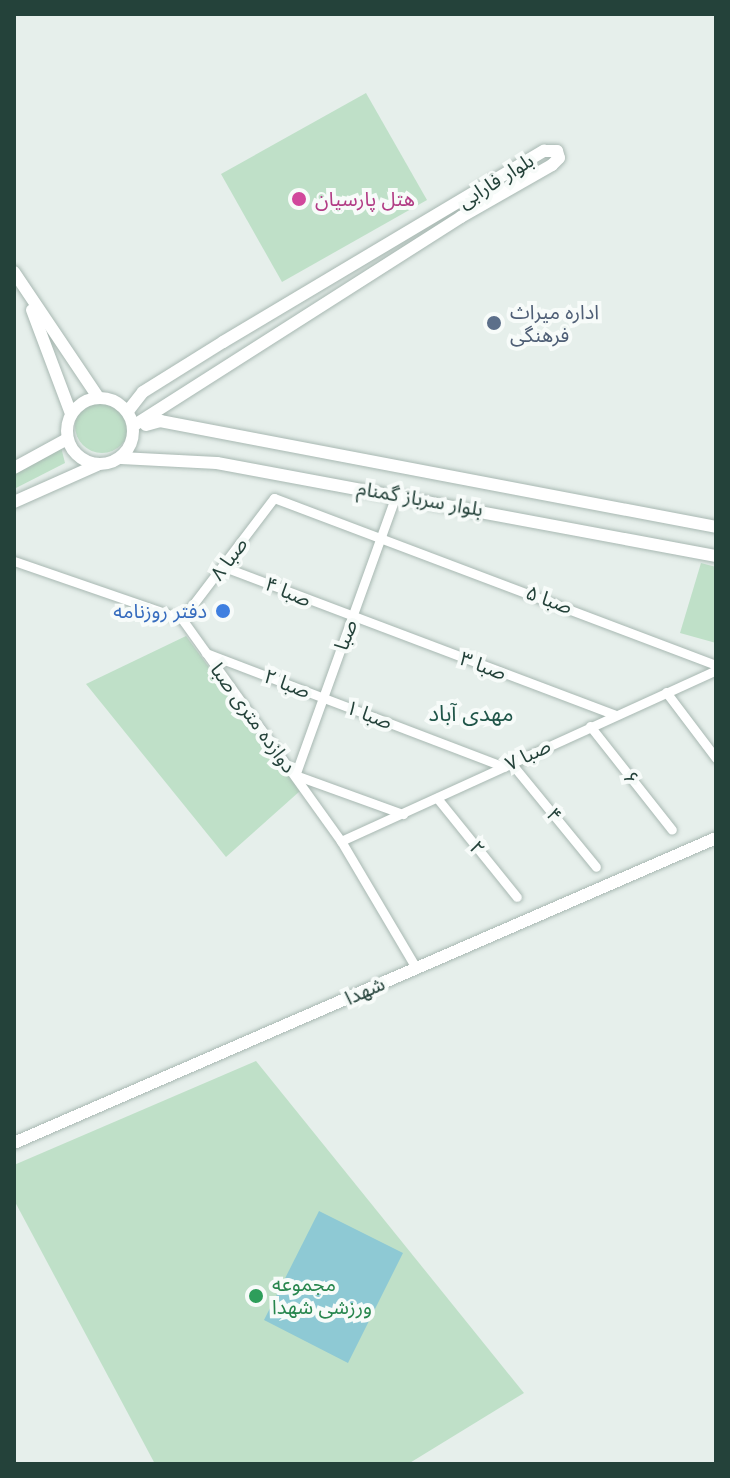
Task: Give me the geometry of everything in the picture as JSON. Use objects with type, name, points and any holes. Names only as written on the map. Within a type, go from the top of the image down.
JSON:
[{"type":"main road","name":"بلوار فارابی","points":[[128,411],[143,392],[223,342],[460,211],[552,165],[559,158],[557,151],[544,151],[460,211],[134,427]]},
{"type":"main road","points":[[14,272],[98,397]]},
{"type":"main road","points":[[22,285],[71,414],[67,439],[76,455],[97,465]]},
{"type":"main road","points":[[223,342],[235,361]]},
{"type":"main road","points":[[14,502],[97,465],[121,458],[131,445],[134,427],[128,411],[115,400],[98,397],[71,414]]},
{"type":"main road","name":"بلوار سرباز گمنام","points":[[134,427],[160,421],[716,527]]},
{"type":"main road","points":[[14,468],[67,439]]},
{"type":"main road","name":"بلوار سرباز گمنام","points":[[121,458],[217,463],[716,556]]},
{"type":"main road","name":"شهدا","points":[[14,1143],[716,838]]},
{"type":"street","name":"صبا","points":[[295,775],[396,495]]},
{"type":"street","name":"صبا ۵","points":[[274,498],[716,668]]},
{"type":"street","name":"صبا ۸","points":[[182,619],[274,498]]},
{"type":"street","points":[[14,561],[182,619]]},
{"type":"street","name":"صبا ۴","points":[[224,567],[352,617]]},
{"type":"street","name":"صبا ۳","points":[[352,617],[614,714]]},
{"type":"street","name":"دوازده متری صبا","points":[[182,619],[341,841],[416,968]]},
{"type":"street","name":"صبا ۲","points":[[206,653],[323,698]]},
{"type":"street","name":"صبا ۷","points":[[341,841],[716,668]]},
{"type":"street","points":[[666,692],[716,758]]},
{"type":"street","name":"صبا ۱","points":[[323,698],[508,765]]},
{"type":"street","name":"۶","points":[[590,726],[672,830]]},
{"type":"street","name":"۴","points":[[508,765],[596,867]]},
{"type":"street","points":[[295,775],[403,814]]},
{"type":"street","name":"۲","points":[[437,798],[517,897]]},
{"type":"green space","points":[[366,93],[427,200],[282,282],[221,174]]},
{"type":"green space","points":[[102,399],[121,407],[129,426],[121,445],[102,453],[83,445],[75,426],[83,407]]},
{"type":"green space","points":[[61,447],[65,463],[14,489],[14,472]]},
{"type":"green space","points":[[701,563],[716,567],[716,643],[680,633]]},
{"type":"green space","points":[[186,636],[300,791],[226,857],[86,684]]},
{"type":"green space","name":"مجموعه ورزشی شهدا","points":[[256,1061],[524,1393],[408,1464],[155,1464],[14,1200],[14,1165]]},
{"type":"water","points":[[319,1211],[403,1253],[348,1363],[264,1320]]},
{"type":"place","name":"هتل پارسیان","points":[[299,199]]},
{"type":"place","name":"اداره میراث فرهنگی","points":[[494,323]]},
{"type":"place","name":"دفتر روزنامه","points":[[223,611]]},
{"type":"place","name":"مجموعه ورزشی شهدا","points":[[256,1296]]},
{"type":"district","name":"مهدی آباد","points":[[471,714]]}]
